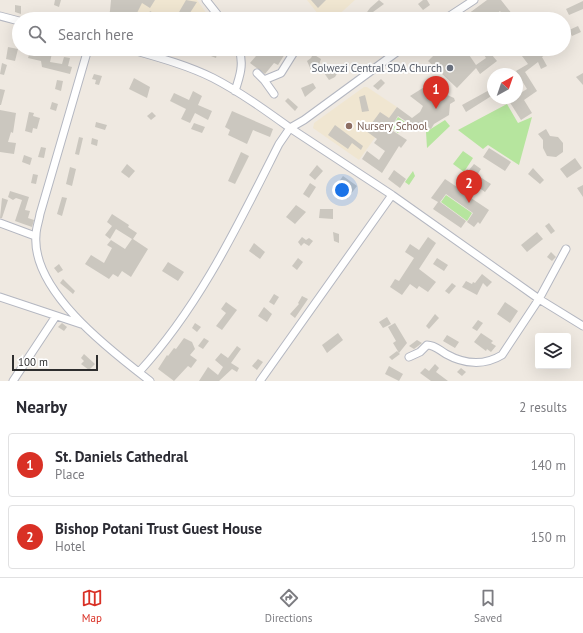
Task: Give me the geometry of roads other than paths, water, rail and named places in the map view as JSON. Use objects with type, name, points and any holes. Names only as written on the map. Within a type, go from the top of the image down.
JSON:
[{"type":"street","points":[[206,0],[215,12]]},
{"type":"street","points":[[456,12],[474,0]]},
{"type":"street","points":[[0,16],[12,19]]},
{"type":"street","points":[[86,56],[47,189],[35,236],[42,268],[48,280],[82,324],[109,350],[139,372],[147,380]]},
{"type":"street","points":[[151,56],[192,69],[235,90],[392,195],[539,299],[583,326]]},
{"type":"street","points":[[235,90],[241,73],[241,56]]},
{"type":"street","points":[[264,80],[281,73],[292,56]]},
{"type":"street","points":[[139,372],[151,359],[211,273],[279,144],[290,128],[304,120],[391,56]]},
{"type":"street","points":[[257,73],[274,94]]},
{"type":"street","points":[[260,381],[392,195]]},
{"type":"street","points":[[0,223],[35,236]]},
{"type":"street","points":[[409,358],[420,352],[427,345],[432,345],[447,355],[471,364],[492,361],[502,355],[539,299],[566,249]]},
{"type":"street","points":[[0,297],[82,324]]},
{"type":"street","points":[[13,381],[56,316]]},
{"type":"place","name":"Solwezi Central SDA Church","points":[[450,68]]},
{"type":"place","name":"St. Daniels Cathedral","points":[[436,109]]},
{"type":"place","name":"Nursery School","points":[[349,126]]},
{"type":"place","name":"Bishop Potani Trust Guest House","points":[[469,203]]}]
